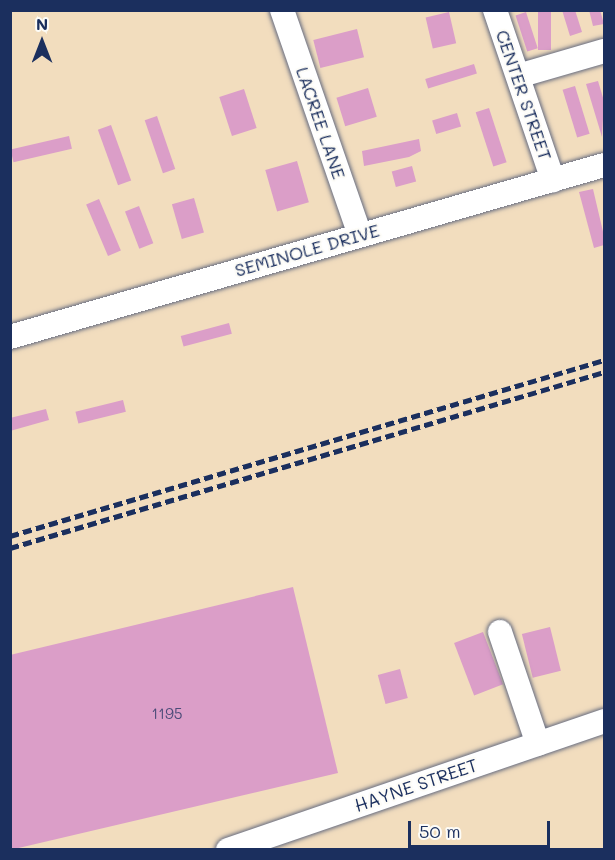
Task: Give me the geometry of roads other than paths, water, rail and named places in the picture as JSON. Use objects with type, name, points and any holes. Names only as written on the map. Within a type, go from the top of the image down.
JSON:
[{"type":"street","name":"LACREE LANE","points":[[282,10],[360,235]]},
{"type":"street","name":"CENTER STREET","points":[[495,10],[553,180]]},
{"type":"street","points":[[518,76],[604,51]]},
{"type":"street","name":"SEMINOLE DRIVE","points":[[10,337],[604,165]]},
{"type":"street","points":[[500,632],[538,744]]},
{"type":"street","name":"HAYNE STREET","points":[[228,849],[604,721]]},
{"type":"railway","points":[[10,536],[604,360]]},
{"type":"railway","points":[[10,548],[604,372]]}]
